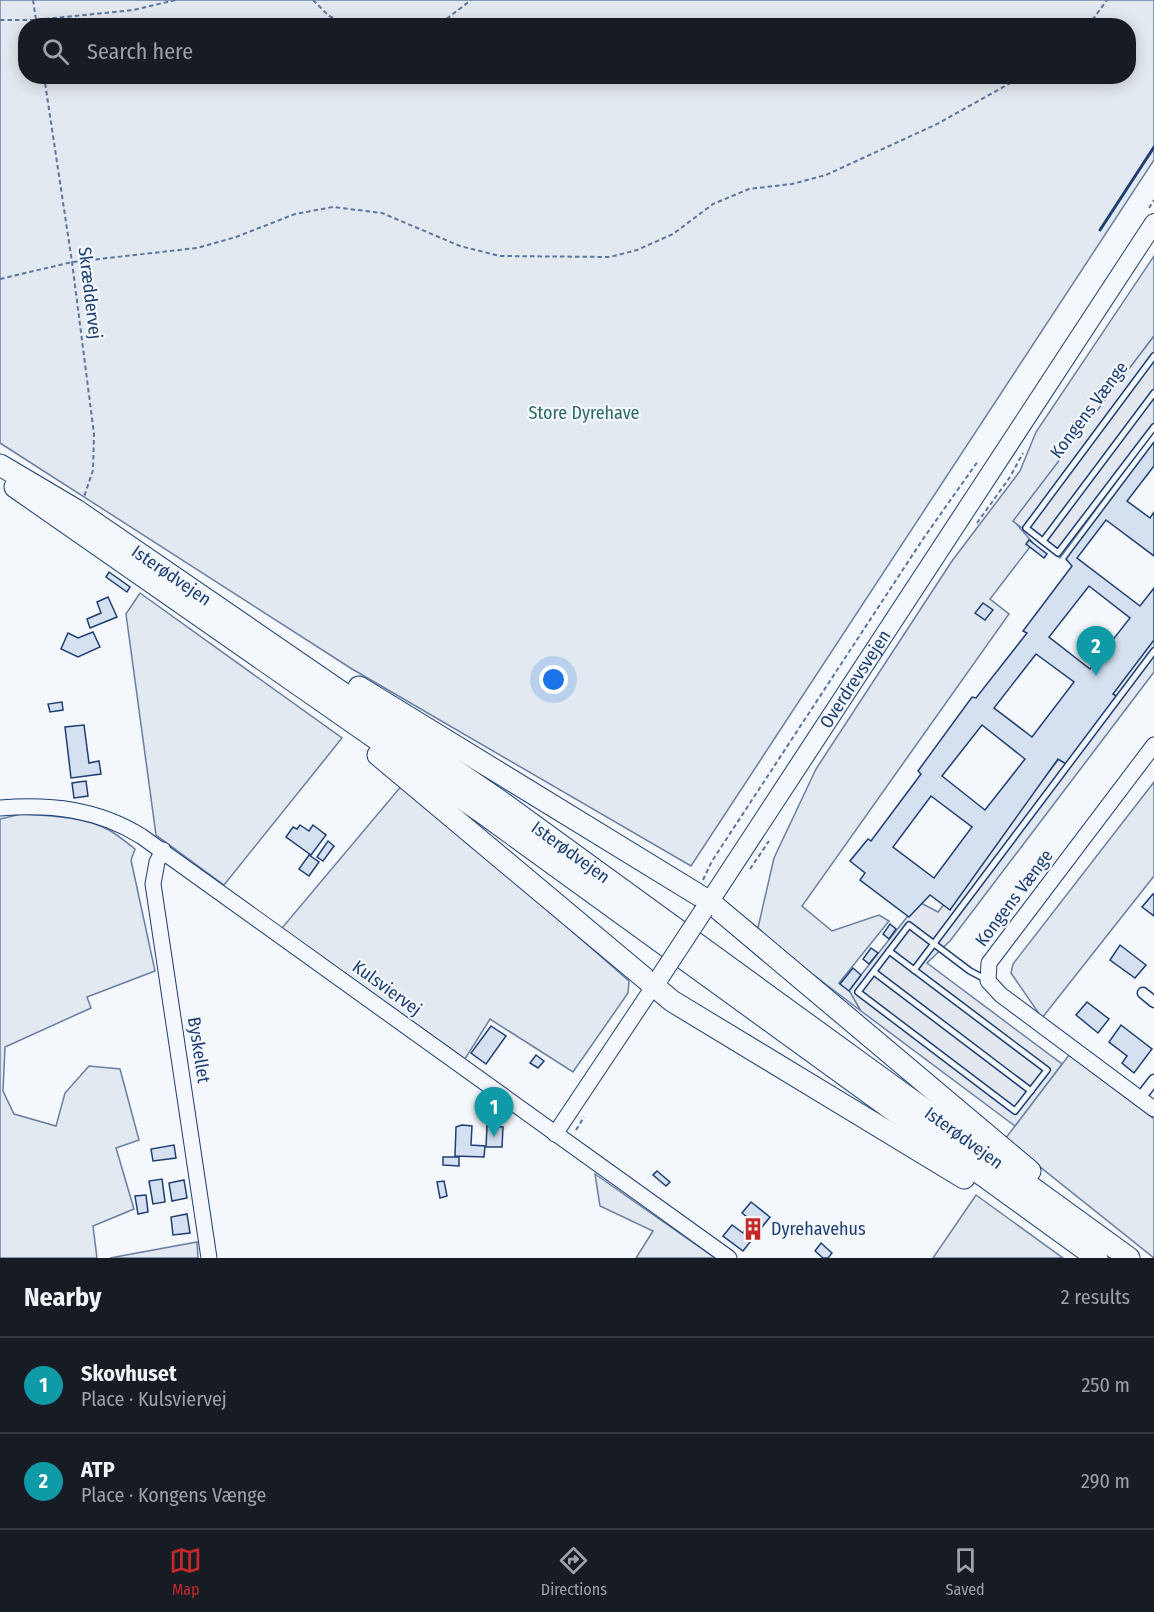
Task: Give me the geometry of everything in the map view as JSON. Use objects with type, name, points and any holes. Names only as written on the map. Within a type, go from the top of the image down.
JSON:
[{"type":"highway","name":"Isterødvejen","points":[[0,465],[76,510],[500,801],[1129,1258]]},
{"type":"highway","name":"Isterødvejen","points":[[0,475],[349,719],[1096,1258]]},
{"type":"highway","points":[[300,662],[347,680],[704,902],[999,1143],[1072,1207],[1093,1231]]},
{"type":"highway","points":[[349,719],[372,750],[657,982],[736,1041],[949,1168],[1019,1215],[1070,1239]]},
{"type":"main road","name":"Overdrevsvejen","points":[[657,982],[704,902],[1149,220]]},
{"type":"street","name":"Kongens Vænge","points":[[988,981],[990,963],[1154,745]]},
{"type":"street","name":"Kulsviervej","points":[[0,808],[31,806],[66,808],[96,814],[120,824],[163,850],[729,1258]]},
{"type":"street","name":"Byskellet","points":[[163,850],[157,862],[153,884],[209,1258]]},
{"type":"street","points":[[988,981],[1001,995],[1154,1109]]},
{"type":"street","name":"Overdrevsvejen","points":[[555,1134],[657,982]]},
{"type":"street","points":[[1143,993],[1154,1002]]},
{"type":"street","points":[[1140,1098],[1154,1080]]},
{"type":"lane","name":"Kongens Vænge","points":[[1043,541],[1026,528],[1154,356]]},
{"type":"lane","points":[[1154,393],[1043,541],[1059,553],[1154,428]]},
{"type":"lane","name":"Kongens Vænge","points":[[914,970],[1154,651]]},
{"type":"lane","points":[[889,951],[1047,1070],[1015,1111],[858,992],[874,972],[889,951],[909,925],[970,971],[988,981]]},
{"type":"lane","points":[[874,972],[1031,1091]]},
{"type":"path","points":[[33,0],[36,18]]},
{"type":"path","points":[[56,18],[134,10],[176,0]]},
{"type":"path","points":[[313,0],[334,18]]},
{"type":"path","points":[[448,18],[471,0]]},
{"type":"path","points":[[1094,18],[1107,0]]},
{"type":"path","points":[[0,20],[18,20]]},
{"type":"path","name":"Skræddervej","points":[[45,84],[72,262],[94,434],[93,470],[88,491],[76,510]]},
{"type":"path","points":[[0,279],[72,262],[197,249],[236,237],[295,214],[333,207],[382,213],[460,246],[500,256],[610,257],[637,250],[673,234],[713,204],[748,189],[792,184],[826,175],[938,124],[1009,84]]},
{"type":"path","points":[[1149,220],[1154,200]]},
{"type":"path","points":[[704,902],[712,861],[910,558],[981,457]]},
{"type":"green space","name":"Store Dyrehave","points":[[0,0],[1154,0],[1154,160],[691,866],[352,669],[0,443]]},
{"type":"green space","points":[[1154,256],[1154,336],[1014,521],[1033,543],[990,599],[1009,614],[802,906],[832,931],[879,915],[889,921],[839,983],[849,990],[861,1011],[757,932],[774,858],[816,769],[952,561],[1020,471],[1036,432]]},
{"type":"green space","points":[[140,593],[342,738],[224,885],[156,835],[126,614]]},
{"type":"green space","points":[[1154,782],[1154,876],[1042,1018],[1011,973],[1013,964]]},
{"type":"green space","points":[[403,784],[629,981],[628,993],[573,1072],[490,1019],[465,1059],[282,928]]},
{"type":"green space","points":[[21,814],[66,818],[99,825],[135,849],[131,860],[155,971],[87,997],[91,1008],[5,1047],[3,1091],[14,1114],[56,1126],[65,1093],[89,1066],[120,1069],[139,1140],[116,1148],[134,1209],[93,1226],[97,1258],[0,1258],[0,819]]},
{"type":"green space","points":[[1069,1055],[1154,1119],[1154,1258],[1005,1139]]},
{"type":"green space","points":[[595,1174],[715,1258],[636,1258],[653,1231],[600,1206]]},
{"type":"green space","points":[[976,1195],[1063,1258],[933,1258]]},
{"type":"green space","points":[[197,1242],[198,1258],[110,1258]]},
{"type":"shaded area","points":[[1154,336],[1154,431],[1060,558],[1013,521]]},
{"type":"shaded area","points":[[1154,639],[1154,672],[950,941],[927,963],[1062,1064],[1015,1126],[861,1011],[849,990],[919,902],[938,912]]},
{"type":"building","points":[[1154,442],[1154,466],[1127,501],[1150,518],[1154,512],[1154,556],[1106,520],[1077,558],[1140,606],[1154,588],[1154,640],[1113,694],[1118,697],[1066,764],[1058,759],[950,910],[930,895],[909,917],[860,880],[865,873],[850,861],[868,839],[871,841],[921,774],[918,771],[972,697],[976,698],[1027,633],[1023,631],[1072,566],[1066,559]],"holes":[[[1089,586],[1130,618],[1090,669],[1049,637]],[[1036,654],[1074,682],[1032,737],[994,708]],[[982,725],[1025,759],[985,810],[942,776]],[[931,796],[972,827],[934,878],[893,847]]]},
{"type":"building","points":[[1029,540],[1047,554],[1044,558],[1026,544]]},
{"type":"building","points":[[109,572],[130,587],[127,592],[106,577]]},
{"type":"building","points":[[108,597],[117,617],[90,628],[87,619],[101,613],[97,602]]},
{"type":"building","points":[[983,603],[993,610],[985,620],[975,613]]},
{"type":"building","points":[[93,632],[100,647],[78,657],[61,649],[68,633],[78,638]]},
{"type":"building","points":[[62,702],[63,710],[50,712],[48,704]]},
{"type":"building","points":[[84,725],[89,763],[99,761],[101,774],[71,778],[65,727]]},
{"type":"building","points":[[86,781],[88,796],[74,798],[72,783]]},
{"type":"building","points":[[300,825],[309,831],[313,825],[326,835],[311,855],[286,837],[293,827],[297,829]]},
{"type":"building","points":[[328,841],[334,846],[323,861],[317,857]]},
{"type":"building","points":[[309,855],[319,862],[309,876],[299,869]]},
{"type":"building","points":[[1154,894],[1154,916],[1142,907]]},
{"type":"building","points":[[890,924],[896,929],[889,939],[883,934]]},
{"type":"building","points":[[1120,945],[1146,965],[1135,978],[1110,960]]},
{"type":"building","points":[[871,948],[878,953],[869,964],[863,959]]},
{"type":"building","points":[[853,968],[861,975],[849,991],[840,984]]},
{"type":"building","points":[[1087,1002],[1109,1019],[1098,1033],[1076,1015]]},
{"type":"building","points":[[1121,1025],[1152,1049],[1134,1073],[1122,1063],[1127,1056],[1109,1042]]},
{"type":"building","points":[[491,1026],[506,1036],[486,1064],[471,1053]]},
{"type":"building","points":[[536,1055],[544,1061],[538,1068],[530,1063]]},
{"type":"building","points":[[472,1126],[471,1145],[485,1146],[484,1157],[455,1156],[456,1127]]},
{"type":"building","points":[[487,1126],[503,1127],[502,1147],[486,1147]]},
{"type":"building","points":[[174,1145],[176,1158],[153,1161],[151,1149]]},
{"type":"building","points":[[443,1157],[459,1157],[459,1166],[443,1165]]},
{"type":"building","points":[[657,1171],[670,1182],[666,1186],[653,1175]]},
{"type":"building","points":[[162,1179],[165,1202],[153,1204],[149,1181]]},
{"type":"building","points":[[184,1180],[187,1198],[172,1201],[169,1183]]},
{"type":"building","points":[[444,1181],[447,1196],[440,1198],[437,1182]]},
{"type":"building","points":[[146,1195],[148,1212],[138,1214],[135,1196]]},
{"type":"building","name":"Dyrehavehus","points":[[751,1202],[770,1217],[743,1251],[723,1236],[732,1225],[743,1233],[752,1221],[742,1213]]},
{"type":"building","points":[[187,1214],[190,1233],[173,1235],[171,1217]]},
{"type":"building","points":[[821,1243],[832,1253],[828,1258],[823,1258],[815,1251]]},
{"type":"wall","points":[[1100,230],[1154,147]]},
{"type":"place","name":"ATP","points":[[1096,676]]},
{"type":"place","name":"Skovhuset","points":[[494,1137]]},
{"type":"place","name":"Dyrehavehus","points":[[753,1229]]}]
